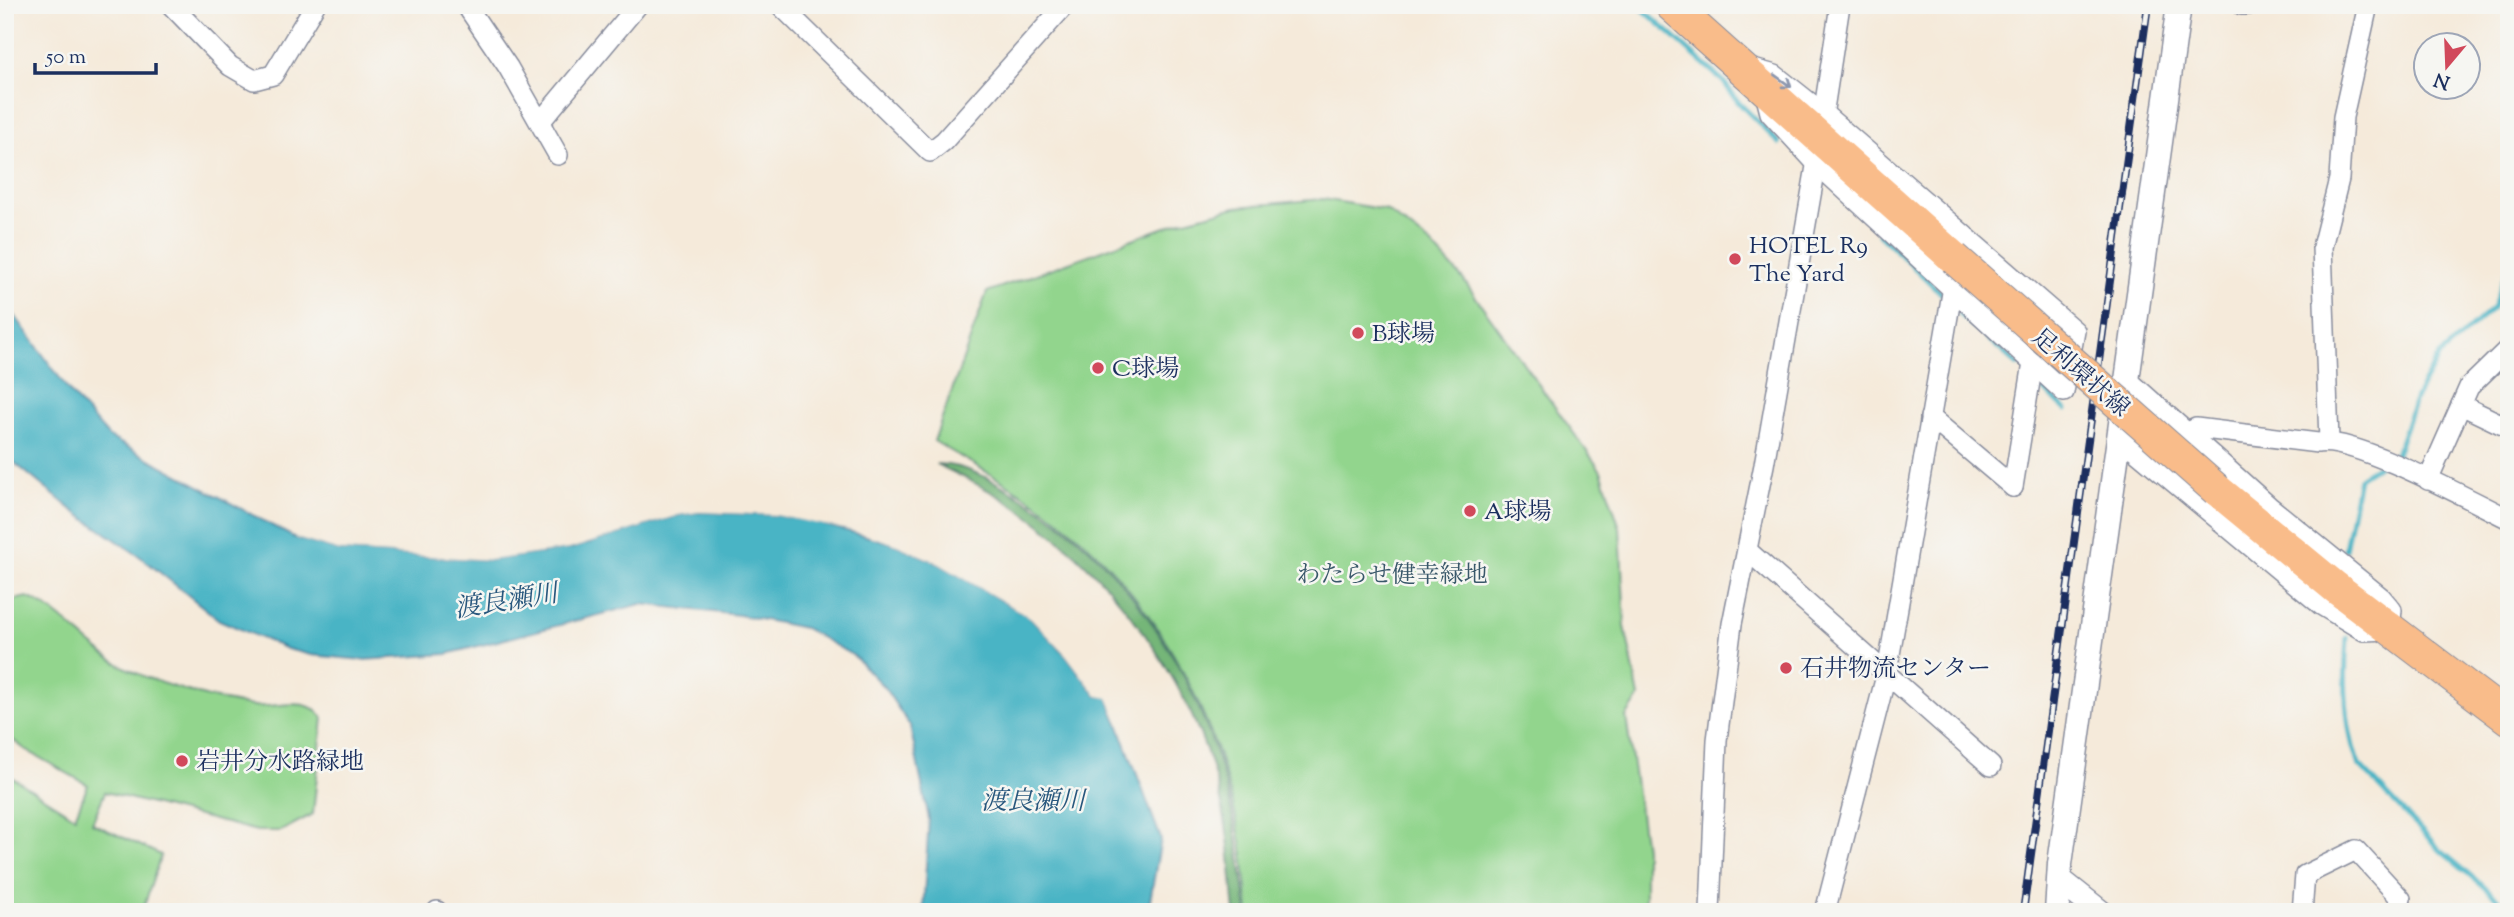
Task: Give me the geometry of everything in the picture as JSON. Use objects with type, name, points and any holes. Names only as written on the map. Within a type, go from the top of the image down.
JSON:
[{"type":"main road","name":"足利環状線","points":[[1671,5],[1764,92],[1820,139],[1953,272],[2080,372],[2217,490],[2390,630],[2509,719]]},
{"type":"street","points":[[171,5],[230,66],[254,80],[273,75],[316,5]]},
{"type":"street","points":[[466,5],[541,121],[558,155]]},
{"type":"street","points":[[541,121],[638,5]]},
{"type":"street","points":[[780,5],[930,152],[944,141],[1065,5]]},
{"type":"street","points":[[1710,912],[1717,740],[1732,624],[1748,551],[1820,139],[1840,5]]},
{"type":"street","points":[[2057,912],[2060,864],[2179,5]]},
{"type":"street","points":[[2242,5],[2248,5]]},
{"type":"street","points":[[2329,441],[2322,247],[2339,179],[2343,117],[2368,5]]},
{"type":"street","points":[[1735,63],[1775,75],[1820,139],[2075,331],[2064,392],[2033,363],[1953,272]]},
{"type":"street","points":[[1825,912],[1887,672],[1953,272]]},
{"type":"street","points":[[2428,480],[2469,387],[2509,348]]},
{"type":"street","points":[[1930,417],[2013,487],[2033,363]]},
{"type":"street","points":[[2118,436],[2330,611],[2364,631],[2390,630],[2392,610],[2381,597],[2185,434],[2127,379]]},
{"type":"street","points":[[2461,405],[2509,428]]},
{"type":"street","points":[[2185,434],[2196,428],[2318,443],[2329,441],[2389,461],[2509,519]]},
{"type":"street","points":[[1748,551],[1991,766]]},
{"type":"street","points":[[2302,912],[2305,875],[2356,850],[2401,899]]},
{"type":"street","points":[[2061,881],[2100,912]]},
{"type":"green space","name":"わたらせ健幸緑地","points":[[1323,199],[1386,210],[1431,244],[1462,278],[1601,471],[1620,528],[1625,626],[1639,697],[1626,717],[1645,848],[1645,912],[1249,912],[1240,838],[1215,744],[1197,699],[1148,615],[1118,577],[1084,542],[1047,511],[1006,483],[934,441],[987,292],[1182,221],[1236,207]]},
{"type":"green space","points":[[936,464],[959,467],[982,476],[1058,522],[1090,550],[1146,614],[1189,687],[1220,765],[1234,819],[1247,912],[1235,912],[1227,832],[1217,784],[1201,737],[1180,692],[1154,648],[1125,608],[1091,570],[1055,537],[1016,507]]},
{"type":"green space","name":"岩井分水路緑地","points":[[27,597],[49,609],[108,657],[148,678],[231,702],[254,706],[292,704],[317,711],[323,718],[313,814],[281,831],[257,831],[105,792],[92,823],[161,855],[142,912],[5,912],[5,773],[75,817],[88,785],[26,750],[5,734],[5,602]]},
{"type":"water","name":"渡良瀬川","points":[[5,302],[72,395],[109,437],[295,538],[340,551],[491,560],[570,549],[679,515],[699,512],[775,515],[814,522],[892,543],[936,562],[1031,618],[1066,655],[1097,696],[1108,697],[1161,839],[1148,912],[923,912],[929,819],[910,726],[884,687],[854,656],[804,628],[739,615],[641,604],[447,654],[363,660],[311,655],[287,649],[219,620],[142,558],[71,509],[5,455]]},
{"type":"pier","points":[[699,508],[775,511],[854,528],[893,539],[938,559],[988,588],[1033,615],[1069,652],[1099,693],[1111,695],[1138,767],[1108,698],[1097,696],[1066,655],[1031,618],[936,562],[892,543],[853,531],[775,515],[699,512],[679,515],[570,549],[491,560],[340,551],[295,538],[298,536],[341,548],[491,556],[519,554],[569,546]]},
{"type":"waterway","points":[[1638,5],[1723,81],[1739,103],[1779,143]]},
{"type":"waterway","points":[[1879,234],[1945,297]]},
{"type":"waterway","points":[[2393,457],[2416,397],[2439,356],[2493,308],[2509,264]]},
{"type":"waterway","points":[[1960,314],[2018,365]]},
{"type":"waterway","points":[[2036,382],[2066,410]]},
{"type":"waterway","points":[[2345,549],[2359,478],[2381,464]]},
{"type":"waterway","points":[[2347,638],[2346,703],[2350,735],[2359,765],[2440,850],[2509,908]]},
{"type":"railway","points":[[2023,912],[2148,5]]},
{"type":"place","name":"HOTEL R9 The Yard","points":[[1735,259]]},
{"type":"place","name":"B球場","points":[[1358,333]]},
{"type":"place","name":"C球場","points":[[1098,368]]},
{"type":"place","name":"A球場","points":[[1470,511]]},
{"type":"place","name":"石井物流センター","points":[[1786,668]]},
{"type":"place","name":"岩井分水路緑地","points":[[182,761]]}]
